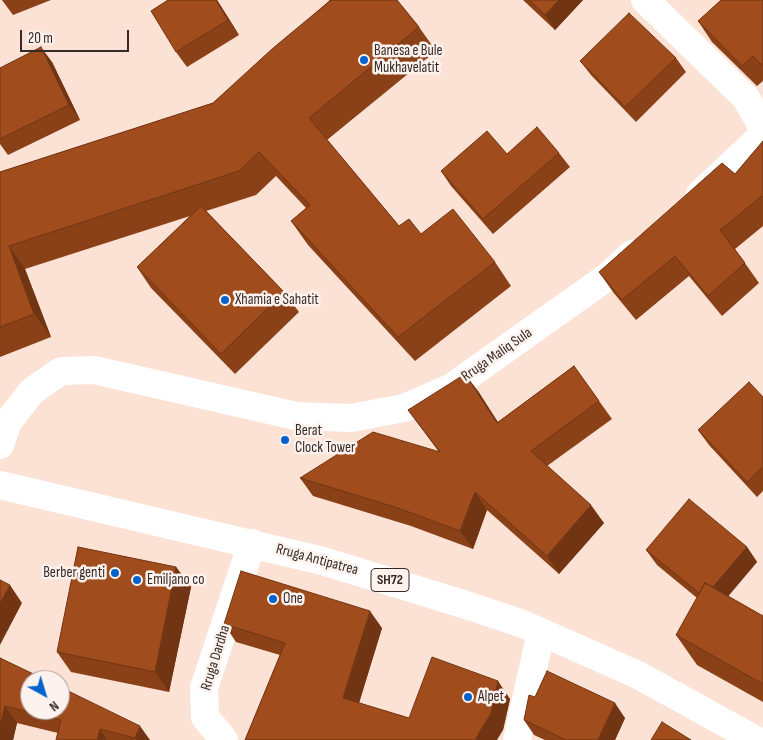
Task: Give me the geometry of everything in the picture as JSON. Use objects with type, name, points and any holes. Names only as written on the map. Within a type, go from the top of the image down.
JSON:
[{"type":"street","points":[[645,0],[698,33],[746,98],[763,128]]},
{"type":"street","points":[[681,211],[763,135]]},
{"type":"street","name":"Rruga Maliq Sula","points":[[3,426],[32,391],[60,371],[94,370],[296,416],[351,418],[404,408],[452,387],[607,277],[652,237]]},
{"type":"street","name":"Rruga Antipatrea","points":[[0,485],[252,543],[376,576],[541,632],[638,674],[756,740]]},
{"type":"street","name":"Rruga Dardha","points":[[224,740],[205,717],[204,688],[252,543]]},
{"type":"street","points":[[517,740],[541,632]]},
{"type":"building","points":[[168,0],[216,0],[228,20],[176,52],[151,11]]},
{"type":"building","points":[[331,0],[397,0],[419,27],[309,118],[399,226],[409,219],[421,234],[453,209],[495,262],[398,337],[291,221],[310,205],[259,152],[239,171],[9,246],[34,314],[0,327],[0,172],[213,103],[272,49]]},
{"type":"building","points":[[529,0],[559,0],[545,15]]},
{"type":"building","points":[[721,0],[763,0],[763,66],[753,56],[742,66],[698,21]]},
{"type":"building","points":[[629,13],[676,58],[625,107],[580,61]]},
{"type":"building","points":[[41,47],[69,105],[0,139],[0,68]]},
{"type":"building","points":[[537,127],[559,153],[483,219],[441,171],[487,131],[507,154]]},
{"type":"building","points":[[763,141],[763,197],[720,230],[745,263],[708,296],[675,256],[622,300],[599,272],[722,163],[735,174]]},
{"type":"building","name":"Xhamia e Sahatit","points":[[201,206],[284,292],[221,354],[137,267]]},
{"type":"building","points":[[574,366],[599,401],[531,451],[591,505],[547,556],[475,492],[460,531],[398,508],[300,478],[373,432],[440,452],[408,410],[465,374],[497,423]]},
{"type":"building","points":[[749,382],[763,397],[763,467],[747,482],[698,430]]},
{"type":"building","points":[[689,499],[747,547],[713,587],[705,583],[699,593],[646,550]]},
{"type":"building","points":[[78,547],[176,567],[155,672],[57,652]]},
{"type":"building","points":[[241,571],[370,611],[343,698],[409,718],[432,657],[498,681],[491,713],[475,740],[245,740],[285,643],[224,624]]},
{"type":"building","points":[[0,580],[10,585],[0,603]]},
{"type":"building","points":[[705,583],[763,616],[763,684],[676,635]]},
{"type":"building","points":[[0,658],[25,670],[20,670],[20,710],[5,706],[0,726]]},
{"type":"building","points":[[547,671],[615,703],[598,740],[566,740],[524,720],[529,695],[535,697]]},
{"type":"building","points":[[70,692],[140,726],[135,738],[100,729],[97,740],[56,740],[61,720],[70,720]]},
{"type":"building","points":[[662,722],[691,740],[651,740]]},
{"type":"place","name":"Banesa e Bule Mukhavelatit","points":[[364,60]]},
{"type":"place","name":"Xhamia e Sahatit","points":[[225,300]]},
{"type":"place","name":"Berat Clock Tower","points":[[285,440]]},
{"type":"place","name":"Berber genti","points":[[115,573]]},
{"type":"place","name":"Emiljano co","points":[[137,580]]},
{"type":"place","name":"One","points":[[273,599]]},
{"type":"place","name":"Alpet","points":[[468,697]]}]
